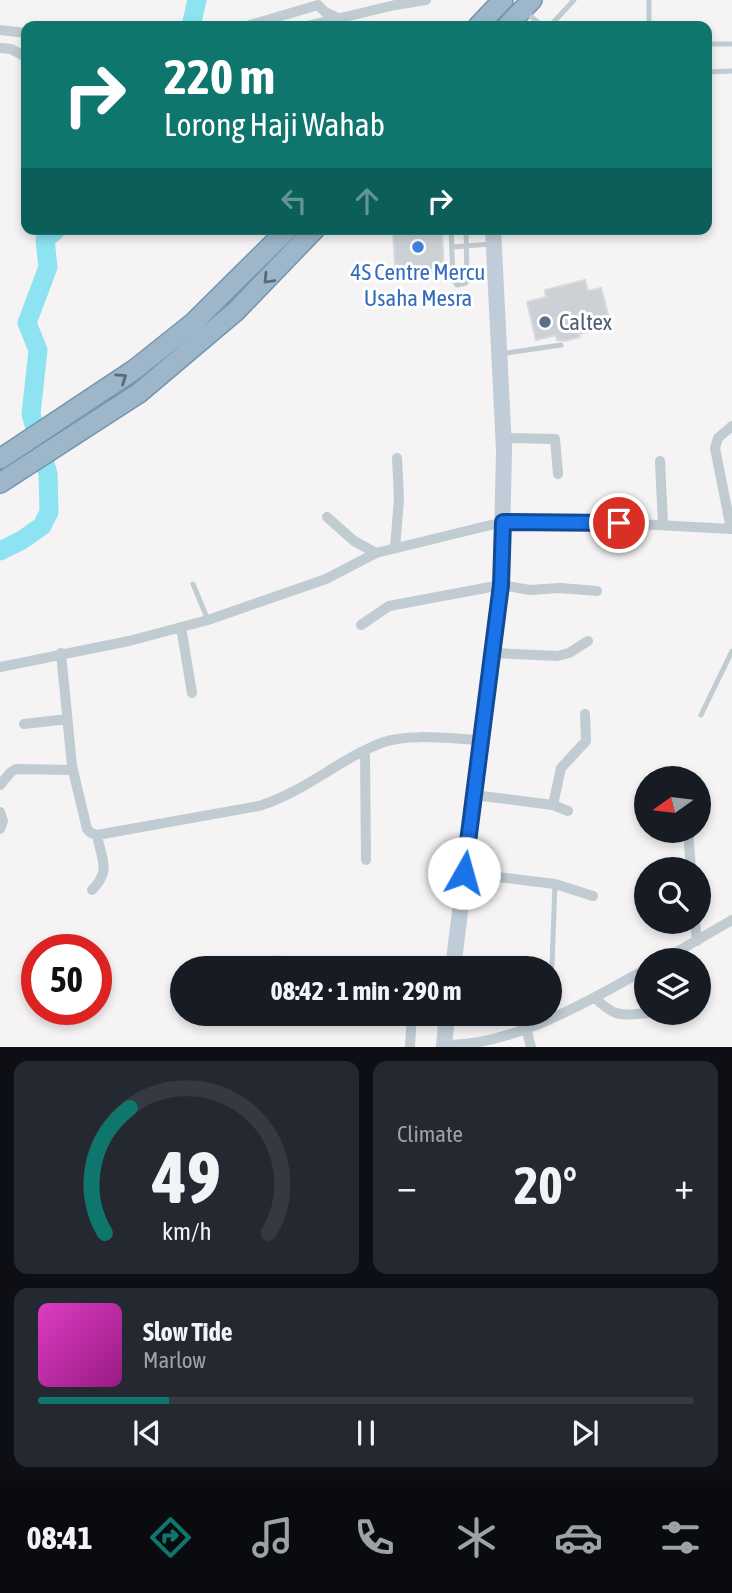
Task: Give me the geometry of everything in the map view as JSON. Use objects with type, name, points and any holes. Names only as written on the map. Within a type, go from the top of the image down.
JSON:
[{"type":"highway","points":[[485,21],[503,0]]},
{"type":"highway","points":[[512,21],[528,5]]},
{"type":"highway","points":[[0,459],[134,370],[192,323],[282,235]]},
{"type":"highway","points":[[0,483],[139,393],[236,311],[309,235]]},
{"type":"main road","points":[[454,956],[501,585],[503,438],[494,237]]},
{"type":"main road","points":[[444,1046],[446,1026]]},
{"type":"street","points":[[326,21],[394,2],[426,0]]},
{"type":"street","points":[[262,21],[316,3],[325,12],[338,18]]},
{"type":"street","points":[[0,30],[21,32]]},
{"type":"street","points":[[0,48],[11,49],[21,54]]},
{"type":"street","points":[[0,667],[129,641],[208,620],[326,579],[376,554],[503,522],[663,525],[732,530],[715,448],[718,438],[732,426]]},
{"type":"street","points":[[503,438],[555,439],[558,474]]},
{"type":"street","points":[[395,548],[399,499],[397,457]]},
{"type":"street","points":[[660,461],[663,525]]},
{"type":"street","points":[[327,517],[354,541],[376,554]]},
{"type":"street","points":[[361,625],[389,607],[501,585],[530,590],[560,588],[597,591]]},
{"type":"street","points":[[181,627],[192,693]]},
{"type":"street","points":[[492,653],[557,656],[569,653],[589,641]]},
{"type":"street","points":[[61,653],[73,770],[87,829],[91,834],[269,803],[293,793],[384,742],[404,738],[481,740]]},
{"type":"street","points":[[553,805],[561,768],[586,741],[585,715]]},
{"type":"street","points":[[24,724],[67,719]]},
{"type":"street","points":[[365,752],[366,860]]},
{"type":"street","points":[[0,785],[16,769],[73,770]]},
{"type":"street","points":[[474,795],[553,805],[568,811]]},
{"type":"street","points":[[0,813],[3,821],[0,829]]},
{"type":"street","points":[[92,890],[99,883],[104,871],[97,835]]},
{"type":"street","points":[[464,873],[555,884],[593,896]]},
{"type":"street","points":[[684,948],[732,920]]},
{"type":"street","points":[[696,934],[696,941]]},
{"type":"street","points":[[562,1013],[596,998],[634,976]]},
{"type":"street","points":[[596,998],[617,1015],[634,1014]]},
{"type":"street","points":[[410,1047],[411,1026]]},
{"type":"street","points":[[444,1046],[493,1043],[531,1026]]},
{"type":"street","points":[[526,1028],[531,1047]]},
{"type":"lane","points":[[555,21],[574,0]]},
{"type":"lane","points":[[649,0],[649,21]]},
{"type":"lane","points":[[528,5],[539,21]]},
{"type":"lane","points":[[712,44],[732,44]]},
{"type":"lane","points":[[712,72],[732,71]]},
{"type":"lane","points":[[451,235],[453,280],[457,285],[466,283],[467,279],[466,235]]},
{"type":"lane","points":[[452,247],[466,246],[494,237]]},
{"type":"lane","points":[[500,354],[561,345]]},
{"type":"lane","points":[[193,584],[208,620]]},
{"type":"lane","points":[[701,715],[732,651]]},
{"type":"lane","points":[[552,956],[555,884]]},
{"type":"building","name":"4S Centre Mercu Usaha Mesra","points":[[393,235],[442,235],[444,273],[399,275],[398,264],[395,265]]},
{"type":"building","points":[[585,280],[588,291],[601,288],[611,326],[579,334],[580,337],[565,341],[557,340],[556,335],[536,340],[527,302],[546,297],[545,290]]},
{"type":"waterway","points":[[192,21],[197,0]]},
{"type":"waterway","points":[[0,551],[42,526],[49,512],[48,474],[31,414],[38,350],[27,323],[48,267],[45,240],[50,235]]},
{"type":"place","name":"4S Centre Mercu Usaha Mesra","points":[[418,247]]},
{"type":"place","name":"Caltex","points":[[545,322]]},
{"type":"route","points":[[464,873],[501,585],[503,522],[619,523]]}]
